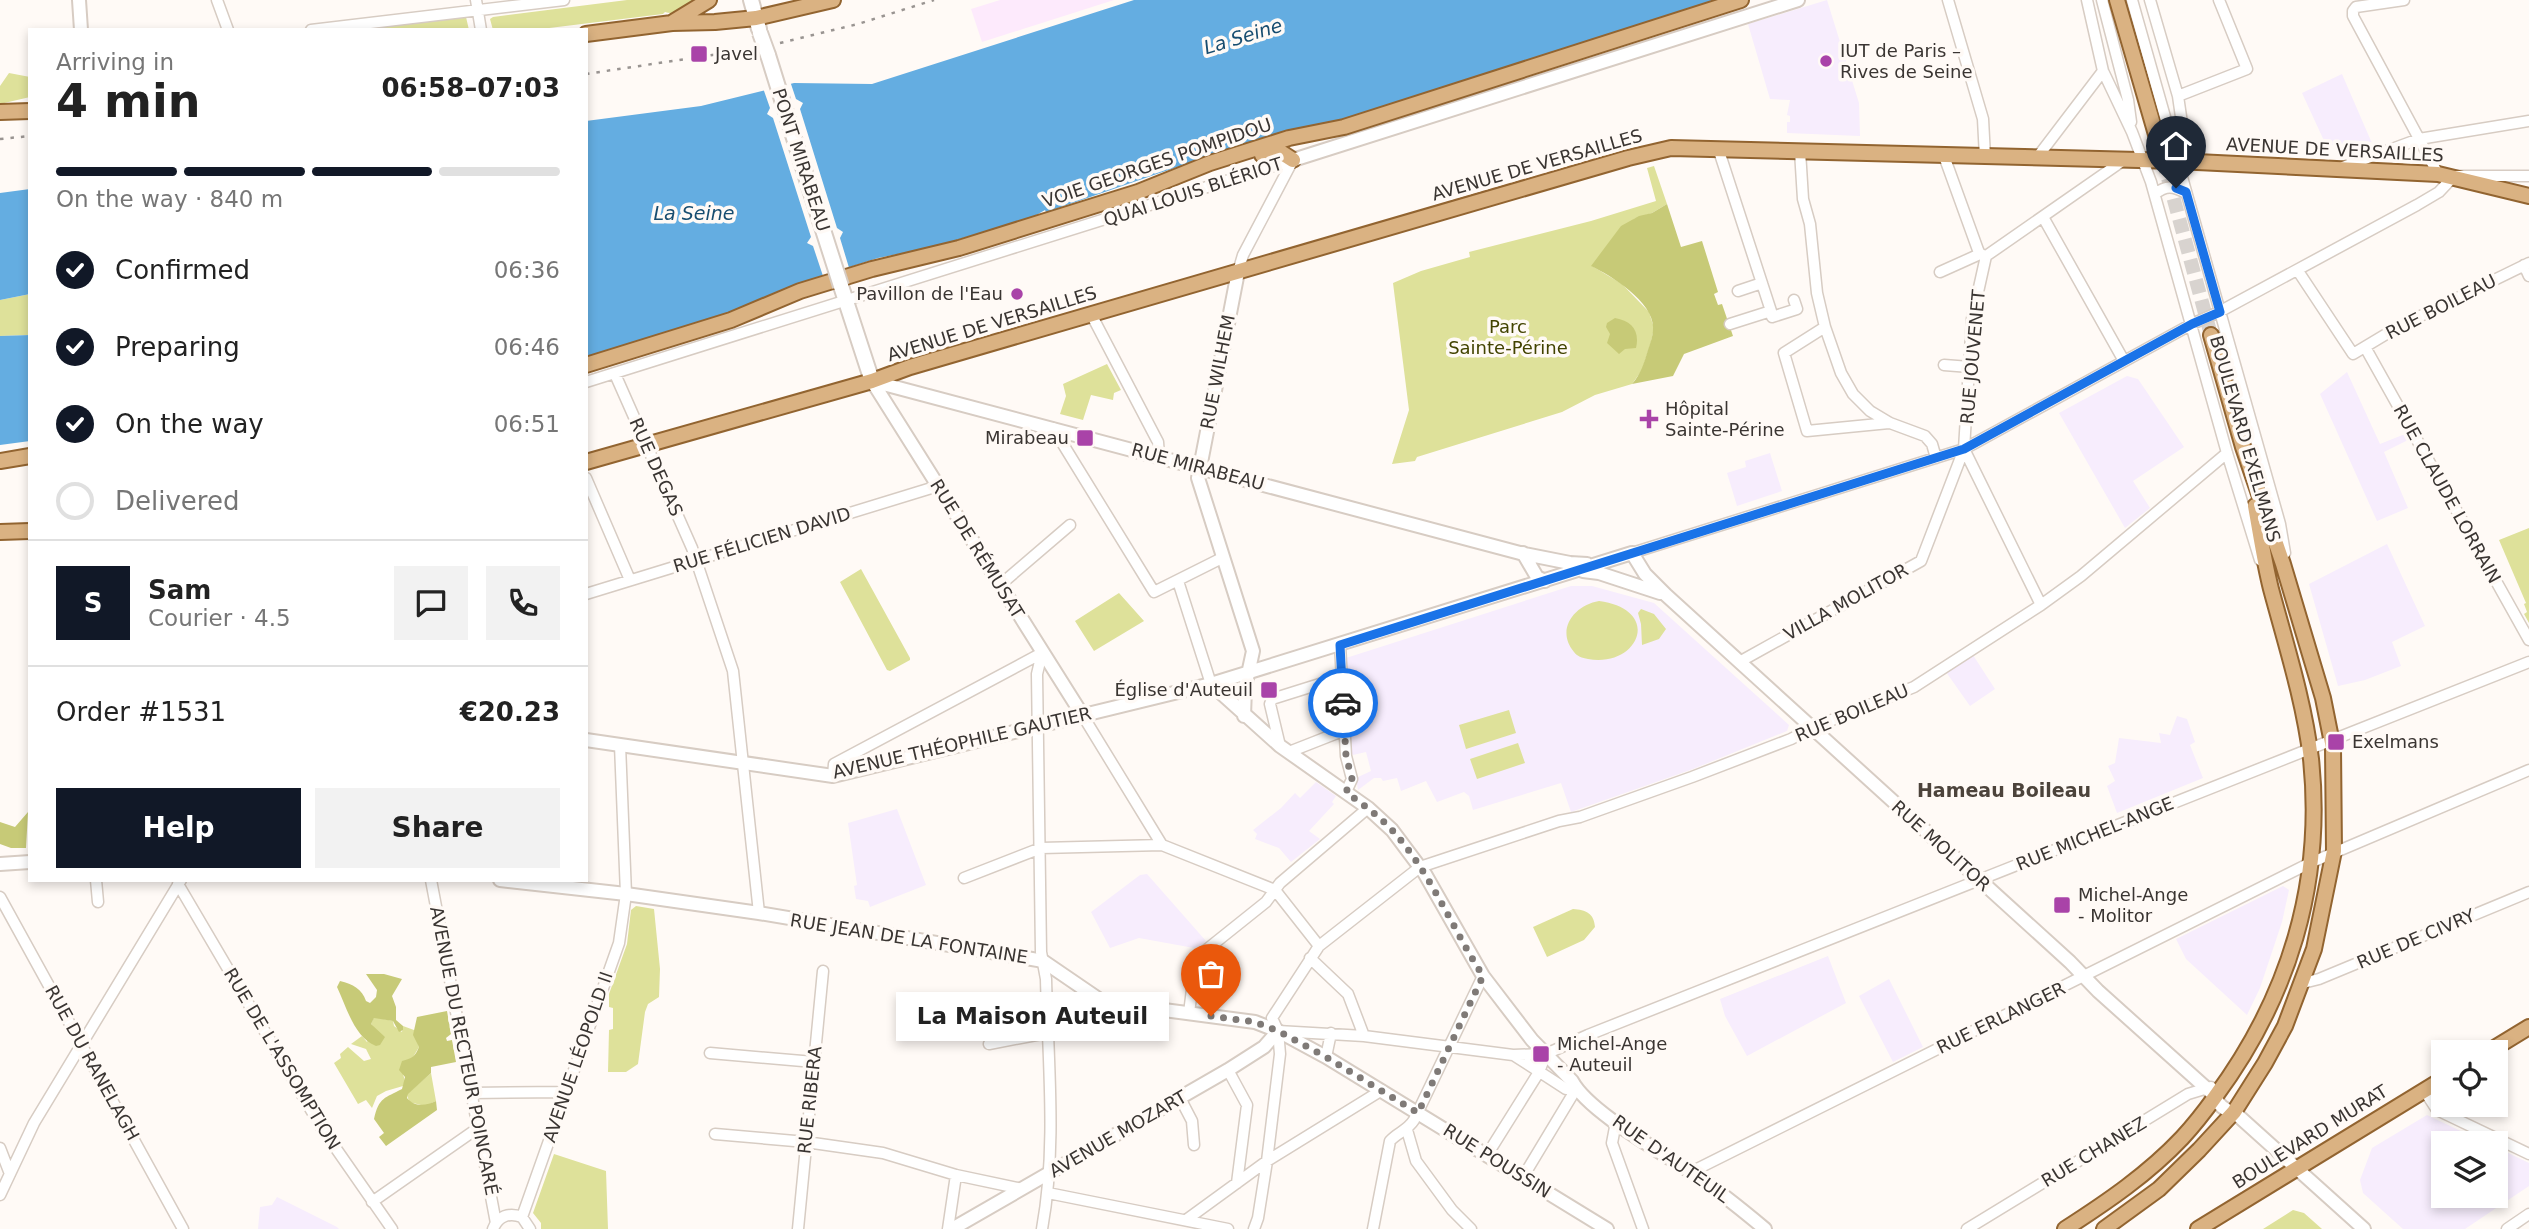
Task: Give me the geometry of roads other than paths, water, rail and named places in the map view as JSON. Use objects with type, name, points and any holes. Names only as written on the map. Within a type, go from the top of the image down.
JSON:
[{"type":"main road","points":[[672,23],[709,0]]},
{"type":"main road","points":[[716,0],[718,13],[727,21]]},
{"type":"main road","name":"PONT MIRABEAU","points":[[751,0],[872,381]]},
{"type":"main road","points":[[588,34],[672,23],[756,18],[833,0]]},
{"type":"main road","name":"VOIE GEORGES POMPIDOU","points":[[588,364],[731,320],[800,290],[959,248],[1159,183],[1210,163],[1289,138],[1344,127],[1741,0]]},
{"type":"main road","points":[[2118,0],[2157,138]]},
{"type":"main road","points":[[2,112],[28,102]]},
{"type":"main road","points":[[2,112],[28,111]]},
{"type":"main road","name":"AVENUE DE VERSAILLES","points":[[588,461],[872,381],[1091,314],[1648,153],[1682,147],[2120,162],[2177,161],[2438,174],[2529,196]]},
{"type":"main road","points":[[1159,183],[1188,178],[1279,151],[1293,160]]},
{"type":"main road","name":"BOULEVARD EXELMANS","points":[[2104,1229],[2160,1189],[2234,1112],[2285,1026],[2303,983],[2323,915],[2334,851],[2332,741],[2316,673],[2283,564],[2243,447],[2211,335]]},
{"type":"main road","name":"BOULEVARD EXELMANS","points":[[2066,1229],[2144,1174],[2183,1138],[2266,1018],[2298,933],[2310,863],[2314,801],[2309,749],[2301,702],[2267,572],[2243,447]]},
{"type":"main road","points":[[0,461],[28,456]]},
{"type":"main road","points":[[0,532],[28,531]]},
{"type":"main road","points":[[2508,1040],[2529,1027]]},
{"type":"main road","name":"BOULEVARD MURAT","points":[[2198,1229],[2431,1086]]},
{"type":"street","points":[[79,0],[81,28]]},
{"type":"street","points":[[217,0],[227,28]]},
{"type":"street","points":[[324,28],[477,5],[564,0]]},
{"type":"street","name":"QUAI LOUIS BLÉRIOT","points":[[588,382],[1798,0]]},
{"type":"street","points":[[1948,0],[1983,119],[1985,157]]},
{"type":"street","name":"BOULEVARD EXELMANS","points":[[2087,0],[2104,71],[2132,132],[2155,194],[2227,453],[2255,547],[2267,572]]},
{"type":"street","name":"BOULEVARD EXELMANS","points":[[2102,0],[2128,100],[2132,132]]},
{"type":"street","name":"BOULEVARD EXELMANS","points":[[2132,0],[2280,524],[2285,555],[2283,564]]},
{"type":"street","name":"BOULEVARD EXELMANS","points":[[2150,0],[2178,96],[2186,150],[2177,161]]},
{"type":"street","points":[[2178,96],[2247,69],[2219,0]]},
{"type":"street","points":[[2404,0],[2365,5],[2353,11],[2353,16],[2438,174]]},
{"type":"street","points":[[477,5],[481,28]]},
{"type":"street","points":[[2036,159],[2104,71]]},
{"type":"street","points":[[2333,170],[2419,139],[2529,121]]},
{"type":"street","points":[[1718,148],[1772,317],[1797,309],[1794,300]]},
{"type":"street","points":[[1800,151],[1803,199],[1810,224],[1817,293],[1825,327],[1841,373],[1853,394],[1870,411],[1889,423],[1925,436],[1932,444],[1936,458]]},
{"type":"street","points":[[1944,156],[1983,255]]},
{"type":"street","name":"RUE WILHEM","points":[[1248,673],[1253,651],[1198,478],[1237,272],[1243,255],[1293,160]]},
{"type":"street","points":[[1940,272],[1983,255],[2043,217],[2120,162]]},
{"type":"street","points":[[1632,553],[1964,449],[2435,195],[2455,176],[2529,176]]},
{"type":"street","points":[[2155,194],[2164,187],[2171,186],[2186,192]]},
{"type":"street","points":[[2043,217],[2124,361]]},
{"type":"street","name":"RUE JOUVENET","points":[[1983,255],[1972,319],[1964,449],[2041,605]]},
{"type":"street","points":[[2527,264],[2529,276]]},
{"type":"street","name":"RUE BOILEAU","points":[[2298,271],[2353,354],[2398,327],[2527,264]]},
{"type":"street","points":[[1738,291],[1762,283]]},
{"type":"street","points":[[1730,324],[1770,311]]},
{"type":"street","points":[[1091,314],[1158,442],[1159,456]]},
{"type":"street","points":[[1825,327],[1784,353],[1807,431],[1889,423]]},
{"type":"street","name":"RUE CLAUDE LORRAIN","points":[[2365,347],[2529,640]]},
{"type":"street","points":[[1944,365],[1970,367]]},
{"type":"street","name":"RUE DEGAS","points":[[615,374],[698,561],[733,671],[759,914]]},
{"type":"street","name":"RUE MIRABEAU","points":[[872,381],[1523,554],[1570,563],[1598,564]]},
{"type":"street","name":"RUE DE RÉMUSAT","points":[[872,381],[1083,716]]},
{"type":"street","points":[[1053,428],[1154,592],[1222,558]]},
{"type":"street","name":"VILLA MOLITOR","points":[[1741,662],[1921,561],[1964,449]]},
{"type":"street","name":"RUE BOILEAU","points":[[1420,867],[1591,813],[1766,748],[1914,687],[2081,576],[2227,453]]},
{"type":"street","points":[[588,483],[630,580]]},
{"type":"street","name":"RUE FÉLICIEN DAVID","points":[[588,593],[938,486]]},
{"type":"street","points":[[1000,584],[1070,525]]},
{"type":"street","name":"RUE MOLITOR","points":[[1632,553],[1645,574],[1666,596],[2085,976],[2098,991],[2215,1090],[2233,1107],[2234,1112],[2364,1229]]},
{"type":"street","name":"AVENUE THÉOPHILE GAUTIER","points":[[588,740],[833,776],[1211,684],[1632,553]]},
{"type":"street","points":[[1523,554],[1537,577],[1548,580],[1557,570],[1546,559],[1536,561],[1533,570]]},
{"type":"street","name":"RUE MOLITOR","points":[[1576,571],[1599,573],[1666,596]]},
{"type":"street","points":[[1178,581],[1211,684]]},
{"type":"street","points":[[1340,645],[1346,756],[1352,779],[1346,792]]},
{"type":"street","points":[[1042,653],[1037,674],[1049,1173],[1042,1229]]},
{"type":"street","points":[[833,776],[834,764],[1042,653]]},
{"type":"street","name":"RUE MICHEL-ANGE","points":[[1545,1054],[1601,1029],[2529,662]]},
{"type":"street","points":[[1244,716],[1248,673]]},
{"type":"street","points":[[1342,677],[1272,699],[1270,704],[1285,749],[1345,730]]},
{"type":"street","name":"RUE D'AUTEUIL","points":[[1211,684],[1244,716],[1368,808],[1392,830],[1420,867],[1483,976],[1532,1040],[1572,1081],[1576,1089],[1616,1122],[1727,1197],[1765,1229]]},
{"type":"street","points":[[1083,716],[1162,845]]},
{"type":"street","name":"AVENUE LÉOPOLD II","points":[[522,1217],[619,943],[626,894],[620,746]]},
{"type":"street","points":[[851,754],[856,771]]},
{"type":"street","name":"RUE ERLANGER","points":[[1691,1172],[2334,851],[2529,770]]},
{"type":"street","points":[[1189,1013],[1196,958],[1266,902],[1275,890],[1368,808]]},
{"type":"street","points":[[964,878],[1041,848],[1162,845],[1275,890],[1320,946]]},
{"type":"street","points":[[0,864],[28,862]]},
{"type":"street","points":[[1254,1229],[1267,1161],[1280,1054],[1278,1031],[1272,1018],[1320,946],[1420,867]]},
{"type":"street","points":[[96,882],[98,902]]},
{"type":"street","points":[[0,1195],[34,1124],[179,882]]},
{"type":"street","name":"RUE DE L'ASSOMPTION","points":[[179,882],[321,1127],[392,1229]]},
{"type":"street","name":"AVENUE DU RECTEUR POINCARÉ","points":[[431,882],[495,1226]]},
{"type":"street","name":"RUE JEAN DE LA FONTAINE","points":[[518,882],[626,894],[759,914],[1043,961],[1103,1003],[1255,1022],[1278,1031],[1364,1036],[1513,1055],[1545,1054]]},
{"type":"street","name":"RUE DE CIVRY","points":[[2303,983],[2319,979],[2529,892]]},
{"type":"street","name":"RUE DU RANELAGH","points":[[0,897],[183,1229]]},
{"type":"street","points":[[1310,958],[1348,994],[1364,1036]]},
{"type":"street","name":"RUE RIBERA","points":[[798,1229],[823,971]]},
{"type":"street","points":[[1373,1229],[1387,1148],[1396,1135],[1412,1122],[1483,976]]},
{"type":"street","name":"RUE POUSSIN","points":[[1278,1031],[1382,1090],[1412,1122],[1488,1155],[1607,1229]]},
{"type":"street","name":"AVENUE MOZART","points":[[950,1229],[1228,1070],[1264,1047],[1278,1031]]},
{"type":"street","points":[[989,1044],[1047,1033]]},
{"type":"street","points":[[1326,1057],[1331,1033]]},
{"type":"street","points":[[710,1052],[814,1062]]},
{"type":"street","points":[[1488,1155],[1539,1072],[1545,1054]]},
{"type":"street","name":"RUE D'AUTEUIL","points":[[1513,1055],[1566,1089],[1576,1089]]},
{"type":"street","points":[[1228,1070],[1248,1105],[1237,1183]]},
{"type":"street","points":[[1523,1177],[1576,1089]]},
{"type":"street","points":[[1185,1225],[1267,1161],[1382,1090]]},
{"type":"street","name":"RUE CHANEZ","points":[[1967,1229],[2188,1094],[2215,1090]]},
{"type":"street","points":[[2424,1090],[2437,1110],[2529,1154]]},
{"type":"street","points":[[471,1093],[567,1092]]},
{"type":"street","points":[[1180,1098],[1192,1121],[1194,1146]]},
{"type":"street","points":[[1412,1122],[1416,1161],[1422,1172],[1471,1229]]},
{"type":"street","points":[[1616,1122],[1612,1143],[1643,1229]]},
{"type":"street","points":[[372,1202],[478,1128]]},
{"type":"street","points":[[715,1134],[806,1142],[894,1155],[956,1175],[1022,1189]]},
{"type":"street","points":[[0,1149],[10,1174]]},
{"type":"street","points":[[950,1229],[956,1175]]},
{"type":"street","points":[[1048,1193],[1185,1225],[1228,1229]]},
{"type":"street","points":[[495,1226],[509,1214],[522,1217],[530,1229]]},
{"type":"street","points":[[2507,1229],[2529,1214]]},
{"type":"water","name":"La Seine","points":[[1134,0],[1721,0],[1348,118],[1271,137],[1046,212],[1045,210],[1033,217],[933,247],[878,258],[809,280],[748,306],[588,356],[588,121],[701,106],[794,83],[872,84]]},
{"type":"water","points":[[28,189],[28,294],[0,300],[0,193]]},
{"type":"water","points":[[28,335],[28,441],[0,445],[0,336]]},
{"type":"tunnel","points":[[2157,138],[2211,335]]},
{"type":"railway","points":[[780,43],[858,24],[934,0]]},
{"type":"railway","points":[[588,74],[732,52]]},
{"type":"railway","points":[[0,139],[28,136]]},
{"type":"place","name":"Javel","points":[[699,54]]},
{"type":"place","name":"IUT de Paris – Rives de Seine","points":[[1826,61]]},
{"type":"place","name":"Pavillon de l'Eau","points":[[1017,294]]},
{"type":"place","name":"Hôpital Sainte-Périne","points":[[1649,419]]},
{"type":"place","name":"Mirabeau","points":[[1085,438]]},
{"type":"place","name":"Église d'Auteuil","points":[[1269,690]]},
{"type":"place","name":"Exelmans","points":[[2336,742]]},
{"type":"place","name":"Michel-Ange - Molitor","points":[[2062,905]]},
{"type":"place","name":"La Maison Auteuil","points":[[1211,1016]]},
{"type":"place","name":"Michel-Ange - Auteuil","points":[[1541,1054]]},
{"type":"district","name":"Hameau Boileau","points":[[2004,790]]},
{"type":"park label","name":"Parc Sainte-Périne","points":[[1508,337]]}]
